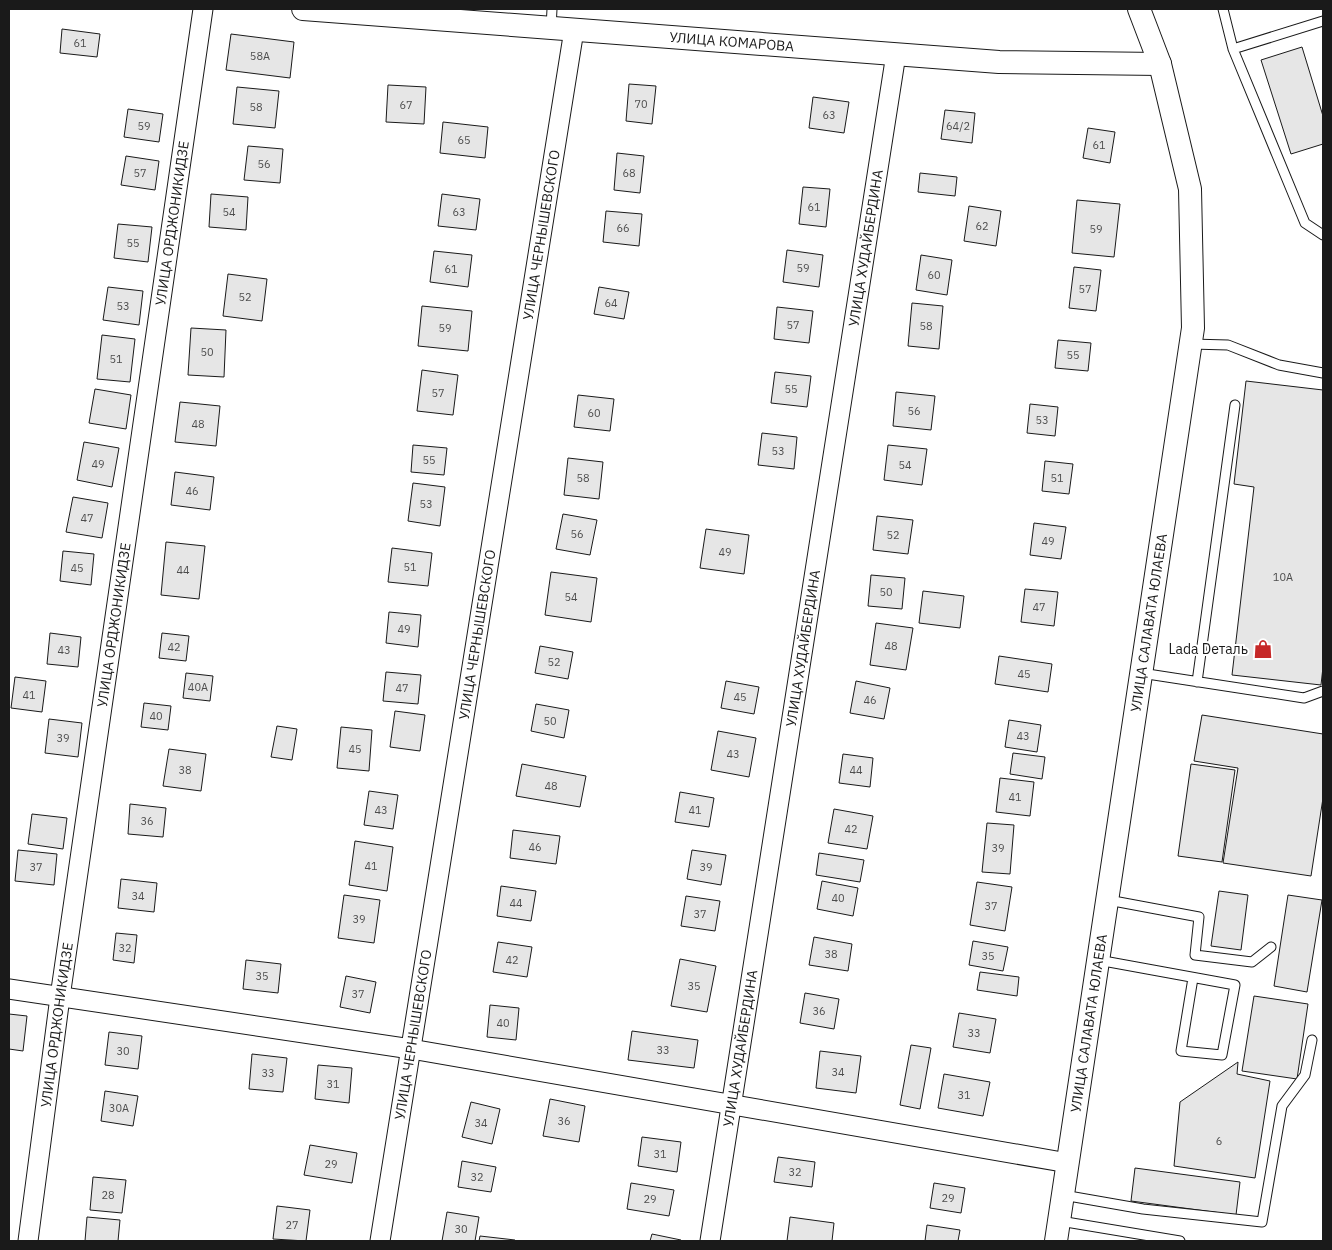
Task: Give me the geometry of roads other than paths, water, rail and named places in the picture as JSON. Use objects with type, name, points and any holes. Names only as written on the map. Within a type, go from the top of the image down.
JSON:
[{"type":"street","name":"УЛИЦА ОРДЖОНИКИДЗЕ","points":[[28,1241],[60,997],[203,9]]},
{"type":"street","name":"УЛИЦА КОМАРОВА","points":[[303,9],[551,18],[574,30],[999,62],[1160,64]]},
{"type":"street","name":"УЛИЦА САЛАВАТА ЮЛАЕВА","points":[[1058,1231],[1193,328],[1190,189],[1160,64],[1139,9]]},
{"type":"street","name":"УЛИЦА ЧЕРНЫШЕВСКОГО","points":[[380,1241],[574,30]]},
{"type":"street","name":"УЛИЦА ХУДАЙБЕРДИНА","points":[[710,1241],[896,54]]},
{"type":"street","points":[[9,989],[411,1050],[1068,1163]]},
{"type":"lane","points":[[1223,9],[1232,49],[1304,223],[1323,235]]},
{"type":"lane","points":[[1232,49],[1323,20]]},
{"type":"lane","points":[[1191,344],[1228,345],[1279,365],[1323,373]]},
{"type":"lane","points":[[1197,682],[1235,404]]},
{"type":"lane","points":[[1141,673],[1304,698],[1323,691]]},
{"type":"lane","points":[[1107,900],[1199,917],[1195,955],[1252,962],[1271,948]]},
{"type":"lane","points":[[1098,960],[1235,985],[1222,1055],[1181,1051],[1193,978]]},
{"type":"lane","points":[[1063,1195],[1143,1209],[1262,1222],[1282,1106],[1305,1075],[1312,1040]]},
{"type":"lane","points":[[1058,1231],[1180,1241]]},
{"type":"place","name":"Lada Dеталь","points":[[1263,649]]}]
